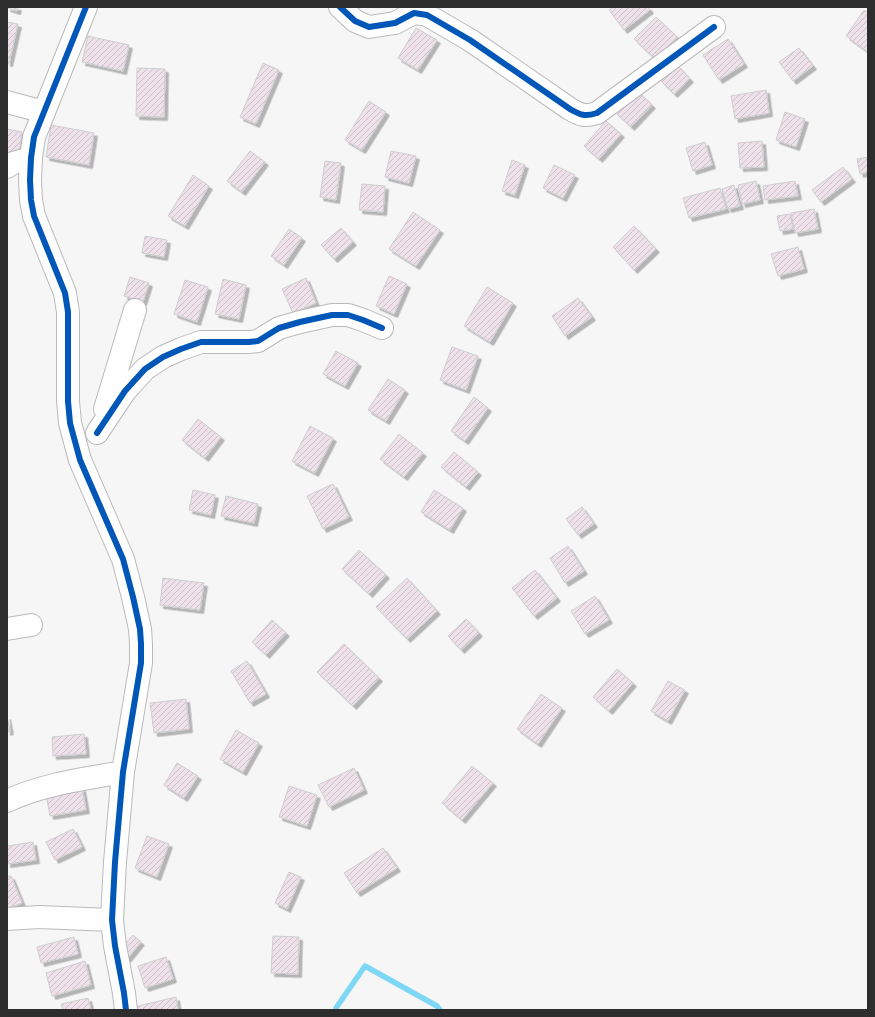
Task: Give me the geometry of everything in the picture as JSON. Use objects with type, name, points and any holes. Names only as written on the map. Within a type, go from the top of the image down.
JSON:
[{"type":"street","points":[[86,7],[34,137],[14,162],[30,180],[34,216],[65,293],[68,312],[68,401],[70,423],[80,460],[123,559],[140,629],[140,663],[123,772],[115,862],[112,920],[126,1010]]},
{"type":"street","points":[[340,7],[356,20],[369,27],[395,23],[414,13],[427,14],[470,40],[570,109],[588,116],[597,113],[714,27]]},
{"type":"street","points":[[7,102],[44,112]]},
{"type":"street","points":[[97,433],[135,310]]},
{"type":"street","points":[[80,460],[125,391],[145,369],[163,357],[181,349],[201,342],[249,342],[258,340],[279,328],[332,315],[348,315],[382,328]]},
{"type":"street","points":[[7,630],[31,625]]},
{"type":"street","points":[[7,801],[17,796],[46,787],[123,772]]},
{"type":"street","points":[[7,919],[40,917],[112,920]]},
{"type":"building","points":[[7,7],[18,7],[17,11]]},
{"type":"building","points":[[613,7],[648,7],[650,10],[624,30],[609,10]]},
{"type":"building","points":[[864,10],[868,13],[868,52],[846,36]]},
{"type":"building","points":[[656,17],[677,37],[656,60],[634,39]]},
{"type":"building","points":[[7,22],[18,24],[9,63],[7,63]]},
{"type":"building","points":[[416,28],[437,40],[418,70],[398,58]]},
{"type":"building","points":[[88,36],[129,45],[123,71],[82,62]]},
{"type":"building","points":[[728,39],[744,64],[719,80],[703,55]]},
{"type":"building","points":[[799,48],[813,66],[793,81],[779,62]]},
{"type":"building","points":[[263,63],[279,70],[256,124],[240,117]]},
{"type":"building","points":[[677,65],[690,79],[674,94],[661,81]]},
{"type":"building","points":[[137,68],[165,69],[164,117],[136,116]]},
{"type":"building","points":[[635,89],[652,105],[631,127],[614,111]]},
{"type":"building","points":[[766,90],[769,113],[735,119],[731,96]]},
{"type":"building","points":[[369,101],[386,112],[362,150],[345,140]]},
{"type":"building","points":[[785,112],[805,119],[796,147],[776,140]]},
{"type":"building","points":[[606,121],[621,134],[599,159],[584,146]]},
{"type":"building","points":[[51,125],[94,133],[89,165],[46,157]]},
{"type":"building","points":[[7,129],[22,132],[18,160],[7,159]]},
{"type":"building","points":[[762,141],[764,167],[740,168],[738,143]]},
{"type":"building","points":[[705,142],[712,165],[693,171],[686,148]]},
{"type":"building","points":[[250,151],[265,162],[242,192],[227,181]]},
{"type":"building","points":[[391,151],[416,156],[409,183],[385,177]]},
{"type":"building","points":[[868,157],[868,172],[860,174],[857,159]]},
{"type":"building","points":[[512,160],[525,165],[515,195],[502,191]]},
{"type":"building","points":[[325,161],[341,163],[336,200],[320,197]]},
{"type":"building","points":[[554,165],[575,175],[563,198],[543,188]]},
{"type":"building","points":[[843,167],[852,179],[821,202],[812,190]]},
{"type":"building","points":[[193,175],[209,186],[185,226],[168,216]]},
{"type":"building","points":[[756,181],[760,200],[742,204],[738,185]]},
{"type":"building","points":[[795,181],[798,196],[765,200],[763,186]]},
{"type":"building","points":[[362,184],[385,186],[383,212],[359,210]]},
{"type":"building","points":[[734,185],[740,206],[728,209],[722,189]]},
{"type":"building","points":[[720,188],[726,209],[689,218],[683,198]]},
{"type":"building","points":[[814,209],[818,229],[795,233],[791,213]]},
{"type":"building","points":[[413,212],[440,230],[416,266],[389,249]]},
{"type":"building","points":[[790,214],[793,229],[780,231],[777,216]]},
{"type":"building","points":[[634,226],[656,249],[634,270],[613,247]]},
{"type":"building","points":[[341,228],[353,242],[334,259],[321,245]]},
{"type":"building","points":[[289,229],[302,238],[284,265],[271,256]]},
{"type":"building","points":[[145,236],[167,240],[164,257],[142,253]]},
{"type":"building","points":[[798,247],[804,269],[778,276],[771,254]]},
{"type":"building","points":[[389,276],[407,284],[394,314],[376,306]]},
{"type":"building","points":[[130,277],[149,283],[143,302],[124,296]]},
{"type":"building","points":[[306,278],[316,303],[293,313],[282,289]]},
{"type":"building","points":[[223,279],[246,285],[239,319],[215,314]]},
{"type":"building","points":[[185,280],[208,287],[197,322],[174,314]]},
{"type":"building","points":[[487,287],[513,303],[490,342],[464,326]]},
{"type":"building","points":[[578,298],[592,317],[565,336],[552,316]]},
{"type":"building","points":[[452,347],[478,356],[466,390],[440,380]]},
{"type":"building","points":[[336,351],[358,363],[345,386],[323,374]]},
{"type":"building","points":[[388,379],[405,390],[386,421],[368,410]]},
{"type":"building","points":[[474,397],[488,408],[465,441],[451,431]]},
{"type":"building","points":[[198,419],[221,437],[205,458],[182,440]]},
{"type":"building","points":[[310,426],[333,438],[315,473],[292,461]]},
{"type":"building","points":[[399,434],[423,453],[404,477],[380,459]]},
{"type":"building","points":[[454,452],[478,472],[466,487],[441,467]]},
{"type":"building","points":[[333,484],[349,517],[323,529],[307,496]]},
{"type":"building","points":[[193,490],[215,495],[211,515],[189,510]]},
{"type":"building","points":[[434,490],[463,508],[450,530],[421,512]]},
{"type":"building","points":[[226,496],[258,504],[254,523],[221,516]]},
{"type":"building","points":[[582,507],[594,524],[578,535],[566,519]]},
{"type":"building","points":[[568,546],[584,571],[565,583],[550,558]]},
{"type":"building","points":[[359,550],[386,575],[369,594],[342,569]]},
{"type":"building","points":[[535,570],[557,598],[534,616],[512,588]]},
{"type":"building","points":[[163,578],[204,583],[200,610],[160,605]]},
{"type":"building","points":[[407,578],[437,611],[407,639],[376,607]]},
{"type":"building","points":[[595,596],[609,620],[585,634],[571,611]]},
{"type":"building","points":[[466,619],[479,633],[461,650],[448,636]]},
{"type":"building","points":[[272,620],[286,633],[266,655],[252,642]]},
{"type":"building","points":[[344,644],[379,678],[353,706],[317,672]]},
{"type":"building","points":[[247,661],[266,694],[250,703],[231,671]]},
{"type":"building","points":[[617,669],[633,683],[609,711],[593,697]]},
{"type":"building","points":[[668,681],[685,690],[668,721],[651,711]]},
{"type":"building","points":[[541,694],[562,708],[538,744],[517,729]]},
{"type":"building","points":[[186,699],[189,729],[154,733],[150,703]]},
{"type":"building","points":[[7,716],[10,731],[7,732]]},
{"type":"building","points":[[236,730],[259,743],[243,772],[220,759]]},
{"type":"building","points":[[84,734],[86,754],[53,756],[52,737]]},
{"type":"building","points":[[177,763],[198,776],[184,798],[164,785]]},
{"type":"building","points":[[472,766],[493,783],[462,820],[442,803]]},
{"type":"building","points":[[354,768],[364,790],[329,807],[318,785]]},
{"type":"building","points":[[289,786],[317,795],[307,826],[279,817]]},
{"type":"building","points":[[82,788],[86,810],[50,816],[46,794]]},
{"type":"building","points":[[73,829],[82,847],[55,860],[46,842]]},
{"type":"building","points":[[147,836],[169,844],[157,877],[135,868]]},
{"type":"building","points":[[33,842],[36,860],[7,864],[7,846]]},
{"type":"building","points":[[383,848],[397,868],[357,893],[344,873]]},
{"type":"building","points":[[289,872],[301,877],[287,909],[275,903]]},
{"type":"building","points":[[11,876],[22,903],[7,909],[7,877]]},
{"type":"building","points":[[133,935],[141,942],[127,959],[118,952]]},
{"type":"building","points":[[273,936],[299,937],[298,974],[271,973]]},
{"type":"building","points":[[74,937],[78,954],[41,963],[37,947]]},
{"type":"building","points":[[166,957],[173,979],[145,988],[138,966]]},
{"type":"building","points":[[85,961],[91,985],[52,996],[46,973]]},
{"type":"building","points":[[176,997],[178,1010],[134,1010],[134,1007]]},
{"type":"building","points":[[88,998],[91,1010],[63,1010],[61,1004]]},
{"type":"waterway","points":[[336,1010],[365,966],[437,1006],[440,1010]]},
{"type":"cycle path","points":[[86,7],[34,137],[30,180],[31,200],[34,216],[65,293],[68,312],[68,401],[70,423],[80,460],[123,559],[140,629],[141,663],[123,772],[115,862],[112,920],[126,1010]]},
{"type":"cycle path","points":[[340,7],[355,21],[369,27],[395,23],[414,13],[427,15],[470,40],[570,109],[586,115],[597,113],[714,27]]},
{"type":"cycle path","points":[[97,433],[125,391],[145,369],[163,357],[181,349],[201,342],[258,341],[279,328],[332,315],[348,315],[382,328]]}]
